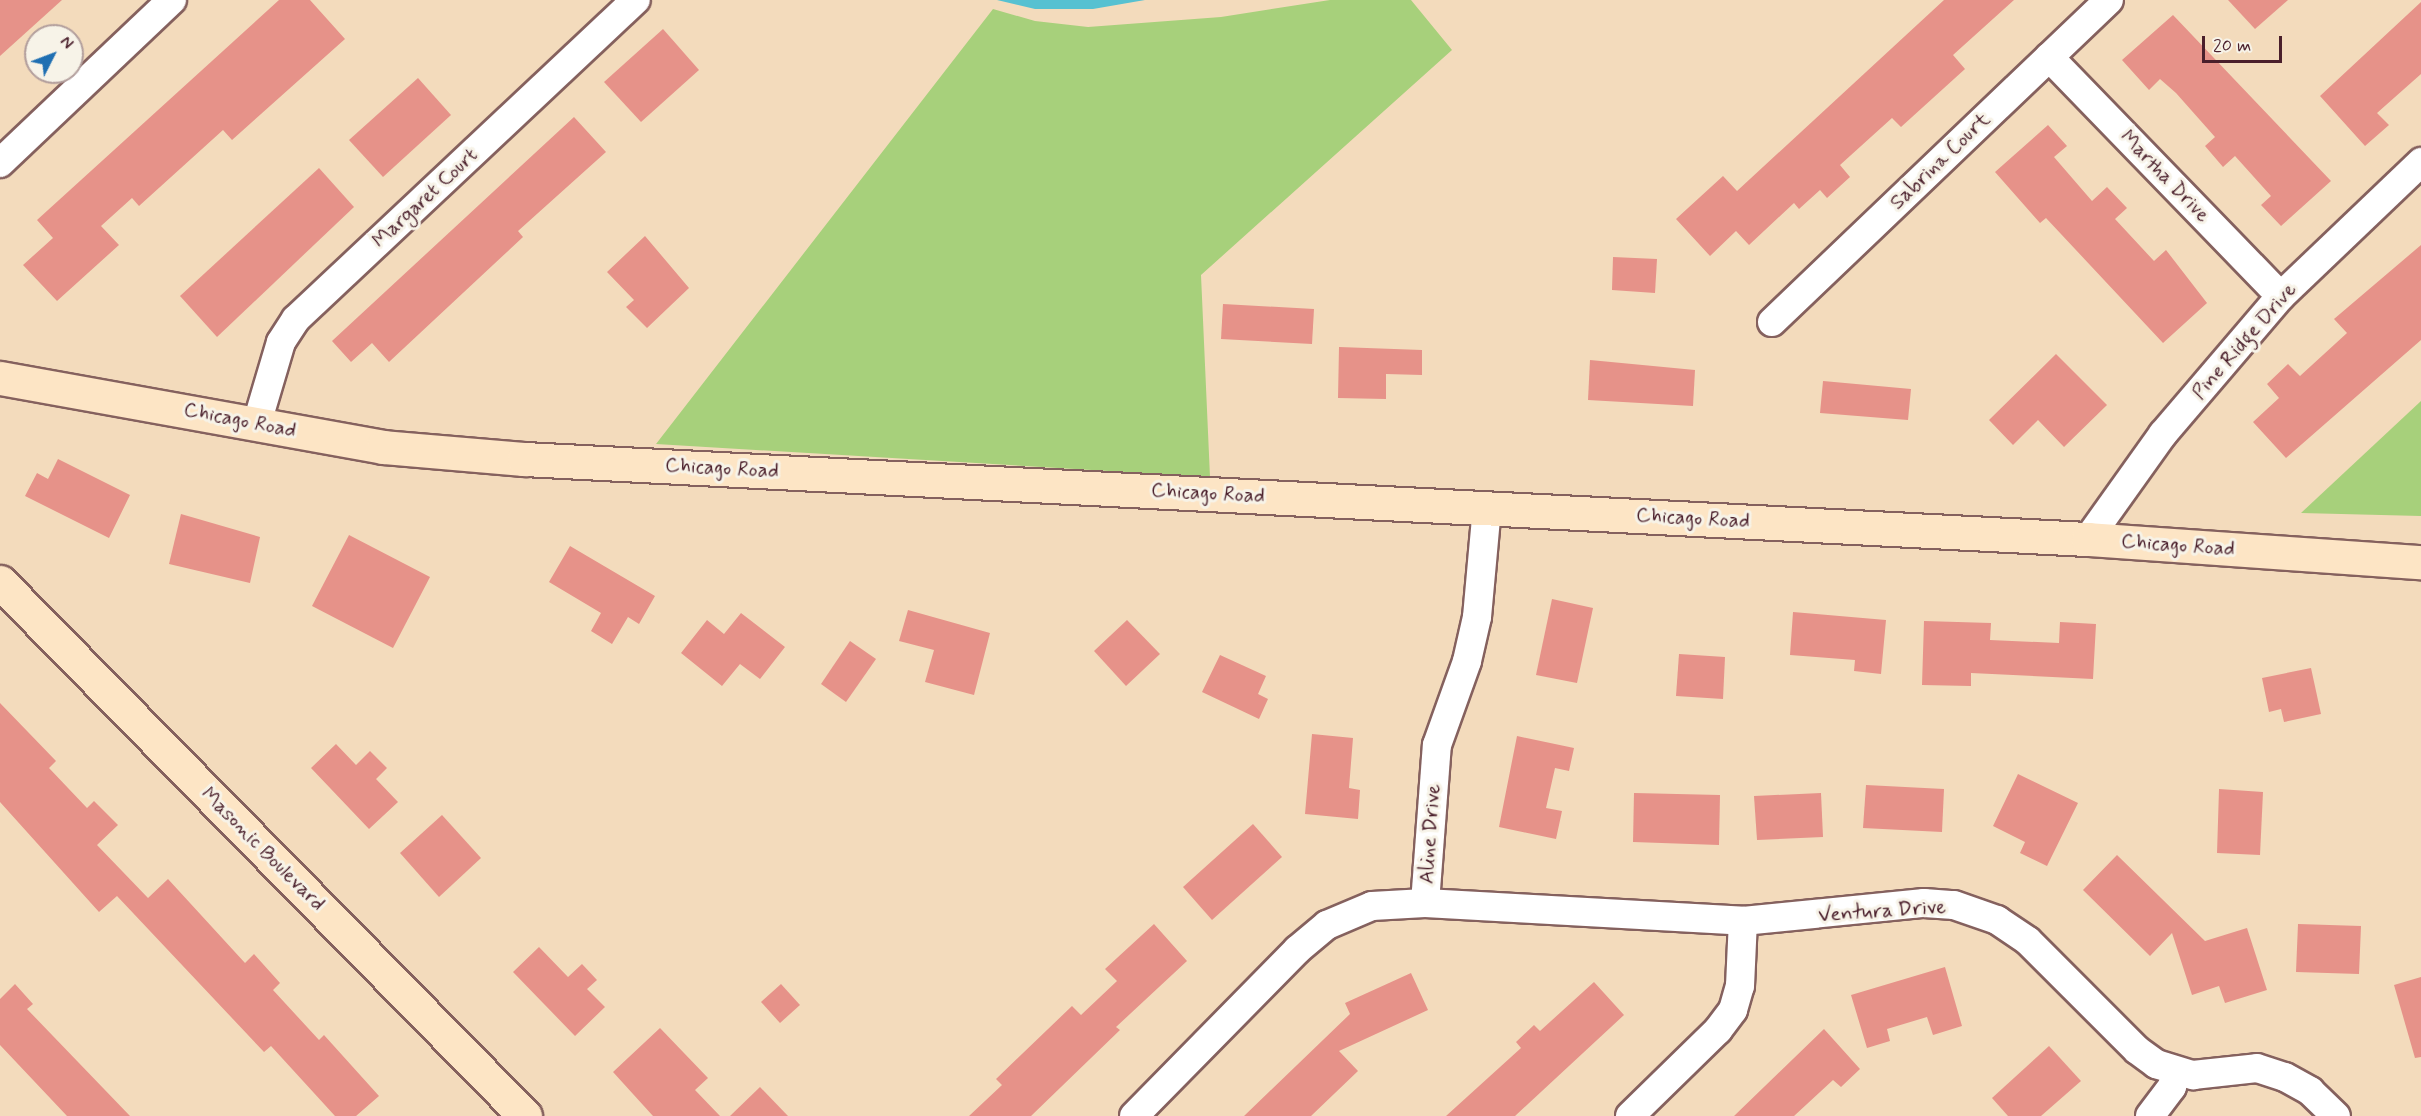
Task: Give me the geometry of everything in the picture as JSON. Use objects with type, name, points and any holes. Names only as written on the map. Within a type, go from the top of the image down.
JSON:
[{"type":"street","points":[[0,163],[172,0]]},
{"type":"street","name":"Margaret Court","points":[[257,423],[281,342],[296,320],[636,0]]},
{"type":"street","name":"Sabrina Court","points":[[1772,322],[2109,0]]},
{"type":"street","name":"Martha Drive","points":[[2049,57],[2281,296]]},
{"type":"street","name":"Pine Ridge Drive","points":[[2088,539],[2163,434],[2281,296],[2421,162]]},
{"type":"street","name":"Chicago Road","points":[[0,378],[383,447],[524,459],[2088,539],[2421,562]]},
{"type":"street","name":"Aline Drive","points":[[1134,1116],[1297,950],[1327,925],[1372,906],[1425,903],[1437,745],[1467,661],[1477,617],[1487,507]]},
{"type":"street","name":"Masonic Boulevard","points":[[0,582],[525,1116]]},
{"type":"street","name":"Ventura Drive","points":[[1425,903],[1743,921],[1924,903],[1965,908],[1998,920],[2028,941],[2137,1050],[2176,1072],[2193,1075],[2257,1068],[2284,1077],[2310,1091],[2336,1116]]},
{"type":"street","points":[[1630,1116],[1718,1030],[1733,1010],[1740,986],[1743,921]]},
{"type":"street","points":[[2150,1116],[2172,1087],[2176,1072]]},
{"type":"green space","points":[[1330,0],[1411,0],[1452,50],[1201,275],[1210,477],[656,444],[993,9],[1035,21],[1088,27],[1221,17]]},
{"type":"green space","points":[[2421,401],[2421,516],[2301,513]]},
{"type":"water","points":[[997,0],[1145,0],[1093,9],[1035,9]]},
{"type":"building","points":[[0,0],[62,0],[35,24],[24,24],[24,34],[0,56]]},
{"type":"building","points":[[279,0],[310,0],[345,39],[232,140],[223,130],[139,206],[132,198],[101,226],[119,245],[57,301],[23,265],[53,238],[37,220]]},
{"type":"building","points":[[1944,0],[2014,0],[1953,55],[1965,69],[1901,127],[1892,118],[1840,165],[1850,177],[1827,198],[1820,190],[1799,209],[1794,203],[1749,245],[1736,231],[1710,256],[1676,219],[1723,176],[1737,191]]},
{"type":"building","points":[[2228,0],[2288,0],[2255,29]]},
{"type":"building","points":[[2421,2],[2421,74],[2377,113],[2389,125],[2365,146],[2320,96]]},
{"type":"building","points":[[2173,15],[2331,181],[2281,226],[2261,205],[2271,196],[2235,156],[2223,167],[2205,146],[2215,137],[2176,93],[2160,79],[2149,90],[2122,60]]},
{"type":"building","points":[[663,29],[699,70],[641,122],[604,82]]},
{"type":"building","points":[[418,78],[451,115],[383,177],[349,140]]},
{"type":"building","points":[[574,117],[606,152],[518,231],[523,237],[389,362],[372,343],[351,362],[332,341]]},
{"type":"building","points":[[2048,125],[2067,146],[2054,157],[2092,201],[2107,187],[2127,208],[2115,219],[2154,261],[2166,250],[2207,303],[2163,343],[2046,218],[2040,223],[1995,172]]},
{"type":"building","points":[[319,168],[354,207],[217,337],[180,296]]},
{"type":"building","points":[[645,236],[689,288],[647,328],[626,307],[634,300],[607,272]]},
{"type":"building","points":[[2421,245],[2421,340],[2286,458],[2253,422],[2279,398],[2267,384],[2288,364],[2300,376],[2347,333],[2334,319]]},
{"type":"building","points":[[1613,257],[1657,259],[1655,293],[1612,290]]},
{"type":"building","points":[[1223,304],[1314,309],[1312,344],[1221,339]]},
{"type":"building","points":[[1339,347],[1422,350],[1422,375],[1386,374],[1386,399],[1338,398]]},
{"type":"building","points":[[2056,354],[2107,405],[2064,447],[2038,420],[2013,445],[1989,420]]},
{"type":"building","points":[[1590,360],[1695,370],[1693,406],[1588,400]]},
{"type":"building","points":[[1823,381],[1911,389],[1908,420],[1820,413]]},
{"type":"building","points":[[58,459],[130,495],[109,538],[25,496],[37,473],[48,479]]},
{"type":"building","points":[[181,514],[260,537],[250,583],[169,564]]},
{"type":"building","points":[[349,535],[430,577],[393,648],[312,606]]},
{"type":"building","points":[[570,546],[655,596],[639,624],[628,617],[612,644],[591,631],[601,613],[549,582]]},
{"type":"building","points":[[1552,599],[1593,608],[1577,683],[1536,675]]},
{"type":"building","points":[[908,610],[990,633],[974,695],[925,682],[934,650],[899,641]]},
{"type":"building","points":[[1793,612],[1886,620],[1881,674],[1854,671],[1855,660],[1790,655]]},
{"type":"building","points":[[741,613],[785,647],[760,679],[740,664],[722,686],[681,653],[707,620],[724,634]]},
{"type":"building","points":[[1127,620],[1160,654],[1126,686],[1094,651]]},
{"type":"building","points":[[1924,621],[1991,623],[1990,640],[2059,643],[2060,622],[2096,624],[2093,679],[1971,673],[1971,686],[1922,685]]},
{"type":"building","points":[[850,641],[876,659],[846,702],[821,684]]},
{"type":"building","points":[[1679,654],[1725,657],[1723,699],[1676,696]]},
{"type":"building","points":[[1220,655],[1266,676],[1258,694],[1268,699],[1259,719],[1202,692]]},
{"type":"building","points":[[2311,668],[2321,714],[2284,722],[2281,709],[2269,712],[2262,678]]},
{"type":"building","points":[[0,703],[56,761],[49,768],[87,808],[94,801],[118,825],[97,845],[148,898],[168,879],[245,963],[254,954],[280,983],[273,990],[319,1040],[324,1035],[379,1096],[356,1116],[335,1116],[271,1046],[264,1052],[117,896],[99,912],[0,802]]},
{"type":"building","points":[[1312,734],[1353,738],[1349,788],[1360,790],[1358,819],[1305,814]]},
{"type":"building","points":[[1517,736],[1574,748],[1569,771],[1555,768],[1546,808],[1562,811],[1556,839],[1499,827]]},
{"type":"building","points":[[336,744],[356,765],[370,751],[387,768],[376,779],[398,802],[369,829],[311,768]]},
{"type":"building","points":[[2018,774],[2078,803],[2047,866],[2020,853],[2025,842],[1993,826]]},
{"type":"building","points":[[1866,785],[1944,789],[1942,832],[1863,828]]},
{"type":"building","points":[[2219,789],[2263,792],[2260,855],[2217,853]]},
{"type":"building","points":[[1634,793],[1720,795],[1719,845],[1633,842]]},
{"type":"building","points":[[1821,793],[1823,837],[1757,840],[1754,796]]},
{"type":"building","points":[[442,815],[481,858],[439,897],[400,853]]},
{"type":"building","points":[[1253,824],[1282,857],[1212,920],[1183,887]]},
{"type":"building","points":[[2117,855],[2205,941],[2247,928],[2267,990],[2225,1003],[2219,986],[2192,995],[2172,933],[2150,956],[2083,890]]},
{"type":"building","points":[[1154,924],[1187,961],[1116,1027],[1120,1030],[1031,1116],[969,1116],[1002,1085],[996,1079],[1072,1006],[1081,1015],[1117,981],[1105,969]]},
{"type":"building","points":[[2298,924],[2361,926],[2359,974],[2296,972]]},
{"type":"building","points":[[539,947],[568,977],[582,964],[597,980],[587,989],[605,1007],[575,1036],[513,972]]},
{"type":"building","points":[[1945,967],[1962,1026],[1933,1035],[1927,1017],[1887,1029],[1890,1041],[1867,1048],[1851,995]]},
{"type":"building","points":[[1411,973],[1428,1010],[1339,1051],[1358,1071],[1311,1116],[1244,1116],[1350,1014],[1345,1003]]},
{"type":"building","points":[[2421,977],[2421,1057],[2415,1058],[2394,985]]},
{"type":"building","points":[[1594,982],[1624,1015],[1515,1116],[1446,1116],[1521,1048],[1516,1042],[1534,1025],[1540,1031]]},
{"type":"building","points":[[15,984],[33,1004],[27,1009],[130,1116],[67,1116],[0,1045],[0,999]]},
{"type":"building","points":[[781,984],[800,1005],[780,1023],[761,1002]]},
{"type":"building","points":[[660,1028],[708,1078],[695,1090],[720,1116],[653,1116],[613,1072]]},
{"type":"building","points":[[1824,1029],[1860,1069],[1841,1087],[1833,1080],[1794,1116],[1734,1116]]},
{"type":"building","points":[[2049,1046],[2081,1081],[2041,1116],[2008,1116],[1992,1098]]},
{"type":"building","points":[[760,1087],[788,1116],[730,1116]]}]
